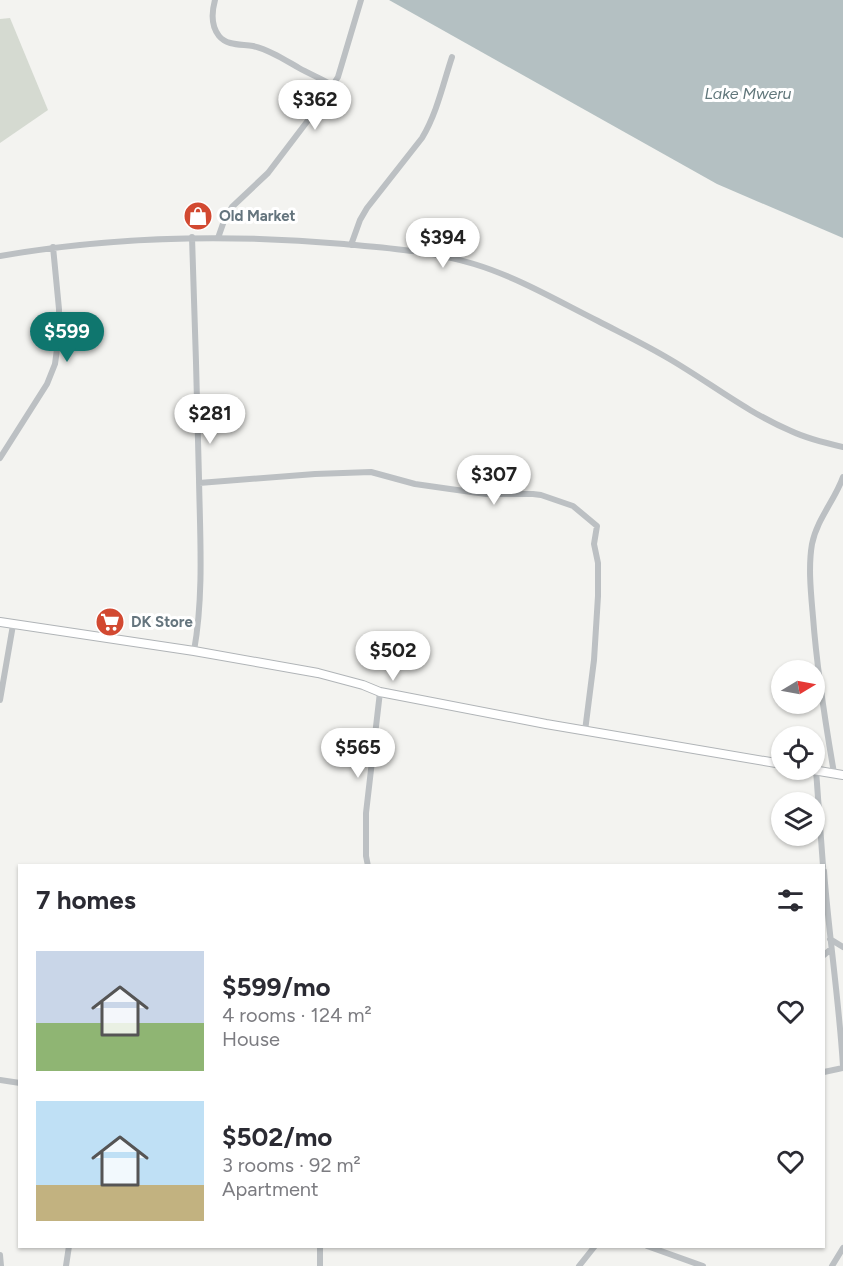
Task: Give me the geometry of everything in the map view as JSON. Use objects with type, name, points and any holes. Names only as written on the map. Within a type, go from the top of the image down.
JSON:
[{"type":"main road","points":[[0,622],[194,651],[318,673],[381,692],[585,731],[771,762]]},
{"type":"main road","points":[[825,772],[843,775]]},
{"type":"street","points":[[215,0],[214,26],[225,41],[260,48],[332,85]]},
{"type":"street","points":[[218,238],[225,218],[232,207],[268,173],[298,135],[338,76],[361,0]]},
{"type":"street","points":[[351,245],[367,208],[429,126],[452,57]]},
{"type":"street","points":[[0,256],[52,247],[192,237],[308,241],[431,253],[475,264],[534,288],[666,357],[789,431],[823,443],[843,447]]},
{"type":"street","points":[[192,237],[201,548],[199,622],[194,651]]},
{"type":"street","points":[[0,458],[47,384],[55,364],[59,334],[59,309],[52,247]]},
{"type":"street","points":[[199,483],[371,472],[415,484],[486,494],[533,494],[573,506],[597,526],[594,544],[598,563],[598,606],[585,731]]},
{"type":"street","points":[[834,773],[814,633],[811,561],[816,529],[843,477]]},
{"type":"street","points":[[0,700],[13,625]]},
{"type":"street","points":[[368,864],[366,813],[381,692]]},
{"type":"street","points":[[815,780],[823,864]]},
{"type":"street","points":[[825,882],[840,1016],[843,1067],[825,1072]]},
{"type":"street","points":[[830,939],[843,947]]},
{"type":"street","points":[[825,954],[831,949]]},
{"type":"street","points":[[0,1080],[18,1083]]},
{"type":"street","points":[[66,1266],[69,1248]]},
{"type":"street","points":[[320,1248],[320,1266]]},
{"type":"street","points":[[579,1266],[593,1248]]},
{"type":"street","points":[[653,1248],[703,1266]]},
{"type":"street","points":[[832,1266],[843,1248]]},
{"type":"street","points":[[0,1255],[1,1266]]},
{"type":"shaded area","points":[[10,18],[48,110],[0,143],[0,19]]},
{"type":"water","name":"Lake Mweru","points":[[389,0],[843,0],[843,238],[717,184]]},
{"type":"place","name":"Old Market","points":[[198,216]]},
{"type":"place","name":"DK Store","points":[[110,622]]}]
